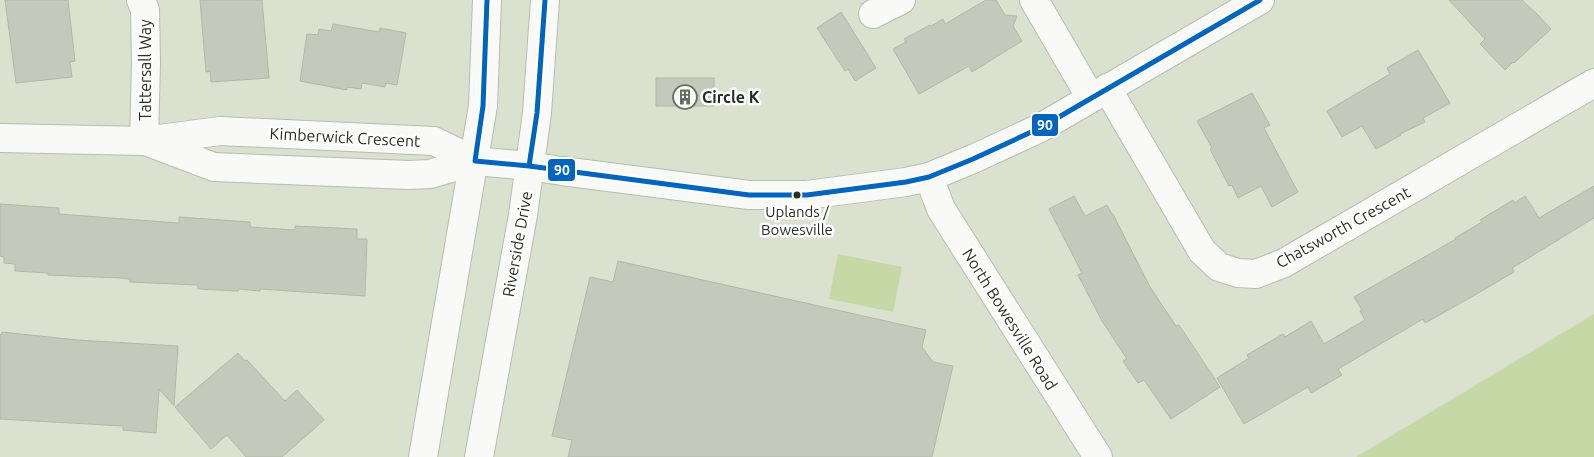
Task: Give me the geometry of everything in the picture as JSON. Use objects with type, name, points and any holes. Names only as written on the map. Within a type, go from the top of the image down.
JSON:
[{"type":"street","name":"Tattersall Way","points":[[141,0],[145,10],[144,141]]},
{"type":"street","points":[[423,457],[483,106],[487,0]]},
{"type":"street","name":"Riverside Drive","points":[[479,457],[523,215],[537,113],[545,0]]},
{"type":"street","points":[[873,14],[901,0]]},
{"type":"street","name":"Chatsworth Crescent","points":[[1034,0],[1099,93],[1202,252],[1219,267],[1238,273],[1256,274],[1284,263],[1594,83]]},
{"type":"street","points":[[475,161],[529,166],[749,195],[807,196],[906,182],[929,176],[973,159],[1040,128],[1260,0]]},
{"type":"street","name":"Kimberwick Crescent","points":[[0,138],[144,141],[220,131],[434,141],[475,161]]},
{"type":"street","name":"Kimberwick Crescent","points":[[144,141],[214,167],[409,175],[430,174],[475,161]]},
{"type":"street","name":"North Bowesville Road","points":[[929,176],[941,209],[1098,457]]},
{"type":"green space","points":[[838,254],[902,267],[893,312],[829,299]]},
{"type":"green space","points":[[1594,314],[1594,457],[1356,457]]},
{"type":"building","points":[[5,0],[68,0],[75,61],[70,62],[72,77],[16,83]]},
{"type":"building","points":[[200,0],[262,0],[269,78],[211,82],[210,71],[206,72]]},
{"type":"building","points":[[986,0],[996,0],[1005,15],[1017,16],[1013,26],[1022,41],[972,72],[969,66],[919,94],[893,49],[906,42],[904,39],[930,25],[943,19],[945,24]]},
{"type":"building","points":[[1449,0],[1522,0],[1551,29],[1505,70],[1480,44],[1485,39]]},
{"type":"building","points":[[841,12],[876,68],[855,81],[848,69],[845,71],[817,28]]},
{"type":"building","points":[[333,24],[379,32],[380,28],[406,33],[397,85],[386,83],[385,87],[362,83],[361,89],[347,87],[347,90],[300,81],[307,34],[318,35],[319,29],[331,31]]},
{"type":"building","points":[[1418,50],[1450,103],[1423,118],[1425,122],[1400,134],[1376,149],[1362,126],[1342,137],[1327,111],[1390,74],[1387,68]]},
{"type":"building","name":"Circle K","points":[[656,78],[714,78],[714,106],[656,106]]},
{"type":"building","points":[[1252,93],[1270,125],[1264,128],[1298,192],[1272,207],[1261,186],[1238,198],[1232,185],[1229,186],[1210,149],[1212,148],[1197,121]]},
{"type":"building","points":[[1594,186],[1594,218],[1512,268],[1514,272],[1425,323],[1423,319],[1338,369],[1342,375],[1311,393],[1308,387],[1244,424],[1217,378],[1249,358],[1247,355],[1283,334],[1285,337],[1311,321],[1324,344],[1365,320],[1360,311],[1362,310],[1354,297],[1456,239],[1482,222],[1480,220],[1513,200],[1515,203],[1525,196],[1539,218]]},
{"type":"building","points":[[1074,196],[1085,216],[1107,205],[1150,287],[1176,326],[1179,325],[1220,387],[1171,419],[1144,380],[1138,383],[1123,361],[1127,359],[1102,321],[1078,275],[1082,273],[1049,209]]},
{"type":"building","points":[[0,204],[59,208],[59,214],[179,223],[179,217],[250,222],[250,227],[295,230],[295,226],[357,229],[357,239],[367,239],[365,296],[260,289],[260,291],[239,289],[238,291],[198,289],[198,285],[130,282],[130,279],[120,278],[48,275],[48,273],[15,271],[15,264],[4,263],[4,257],[0,256]]},
{"type":"building","points":[[618,261],[926,330],[922,347],[933,362],[953,366],[932,457],[568,457],[572,440],[552,436],[590,277],[613,282]]},
{"type":"building","points":[[2,332],[77,340],[178,346],[174,406],[159,389],[156,433],[123,430],[123,426],[0,419],[0,335]]},
{"type":"building","points":[[238,353],[245,361],[247,360],[285,401],[297,390],[324,420],[282,457],[246,457],[227,435],[211,449],[175,407]]},
{"type":"transit line","name":"90","points":[[487,0],[483,106],[475,161],[529,166],[749,195],[807,195],[906,182],[929,177],[1040,128],[1260,0]]},
{"type":"transit line","name":"90","points":[[529,166],[537,113],[545,0]]},
{"type":"place","name":"Circle K","points":[[685,97]]},
{"type":"place","name":"Uplands / Bowesville","points":[[797,195]]}]
